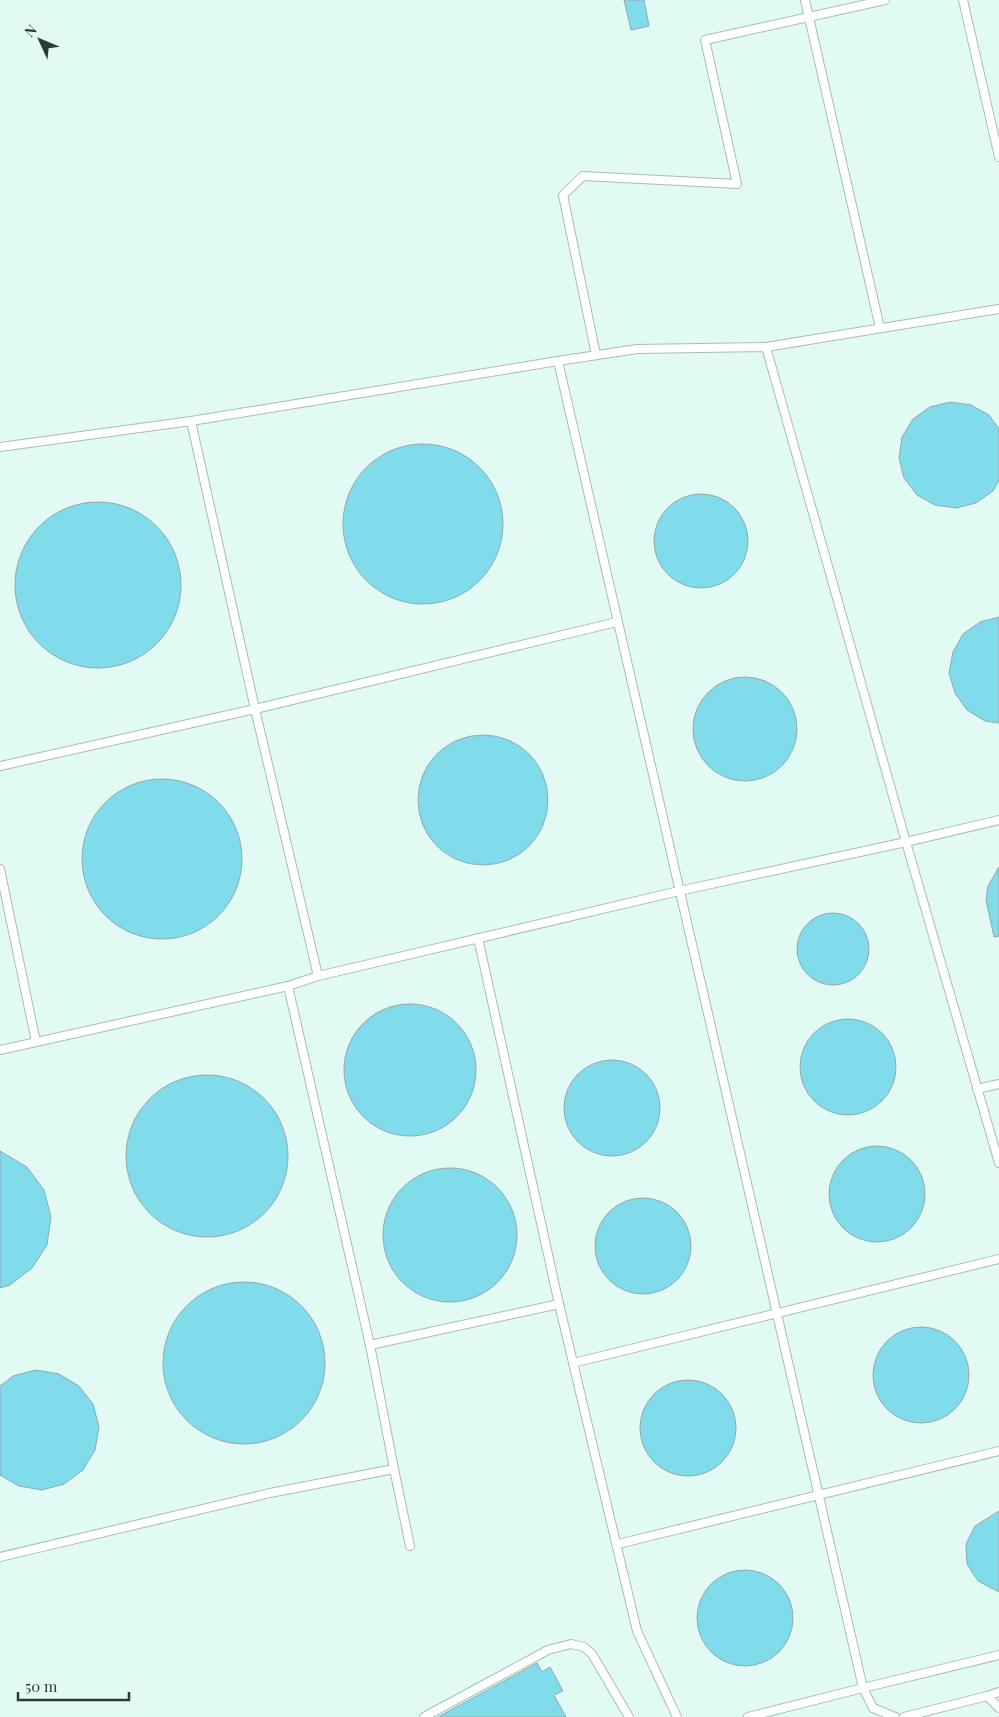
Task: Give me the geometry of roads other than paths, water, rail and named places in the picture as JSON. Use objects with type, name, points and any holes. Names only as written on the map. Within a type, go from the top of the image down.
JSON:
[{"type":"lane","points":[[805,0],[880,328]]},
{"type":"lane","points":[[596,355],[564,195],[583,176],[737,184],[705,40],[885,0]]},
{"type":"lane","points":[[963,0],[999,157]]},
{"type":"lane","points":[[0,447],[191,421],[637,349],[766,347],[999,309]]},
{"type":"lane","points":[[766,347],[999,1163]]},
{"type":"lane","points":[[558,361],[863,1688],[873,1708],[895,1717]]},
{"type":"lane","points":[[191,421],[255,709],[318,976]]},
{"type":"lane","points":[[0,766],[255,709],[617,622]]},
{"type":"lane","points":[[0,1050],[288,986],[318,976],[679,891],[999,820]]},
{"type":"lane","points":[[0,869],[36,1042]]},
{"type":"lane","points":[[478,938],[559,1304],[618,1544],[637,1631],[677,1717]]},
{"type":"lane","points":[[288,986],[370,1346],[410,1546]]},
{"type":"lane","points":[[978,1089],[999,1084]]},
{"type":"lane","points":[[573,1362],[999,1259]]},
{"type":"lane","points":[[370,1346],[559,1304]]},
{"type":"lane","points":[[618,1544],[999,1451]]},
{"type":"lane","points":[[0,1557],[270,1493],[394,1469]]},
{"type":"lane","points":[[424,1717],[548,1650],[571,1644],[584,1647],[592,1654],[629,1717]]},
{"type":"lane","points":[[748,1717],[999,1655]]},
{"type":"lane","points":[[904,1717],[999,1692]]},
{"type":"lane","points":[[987,1696],[999,1708]]}]
